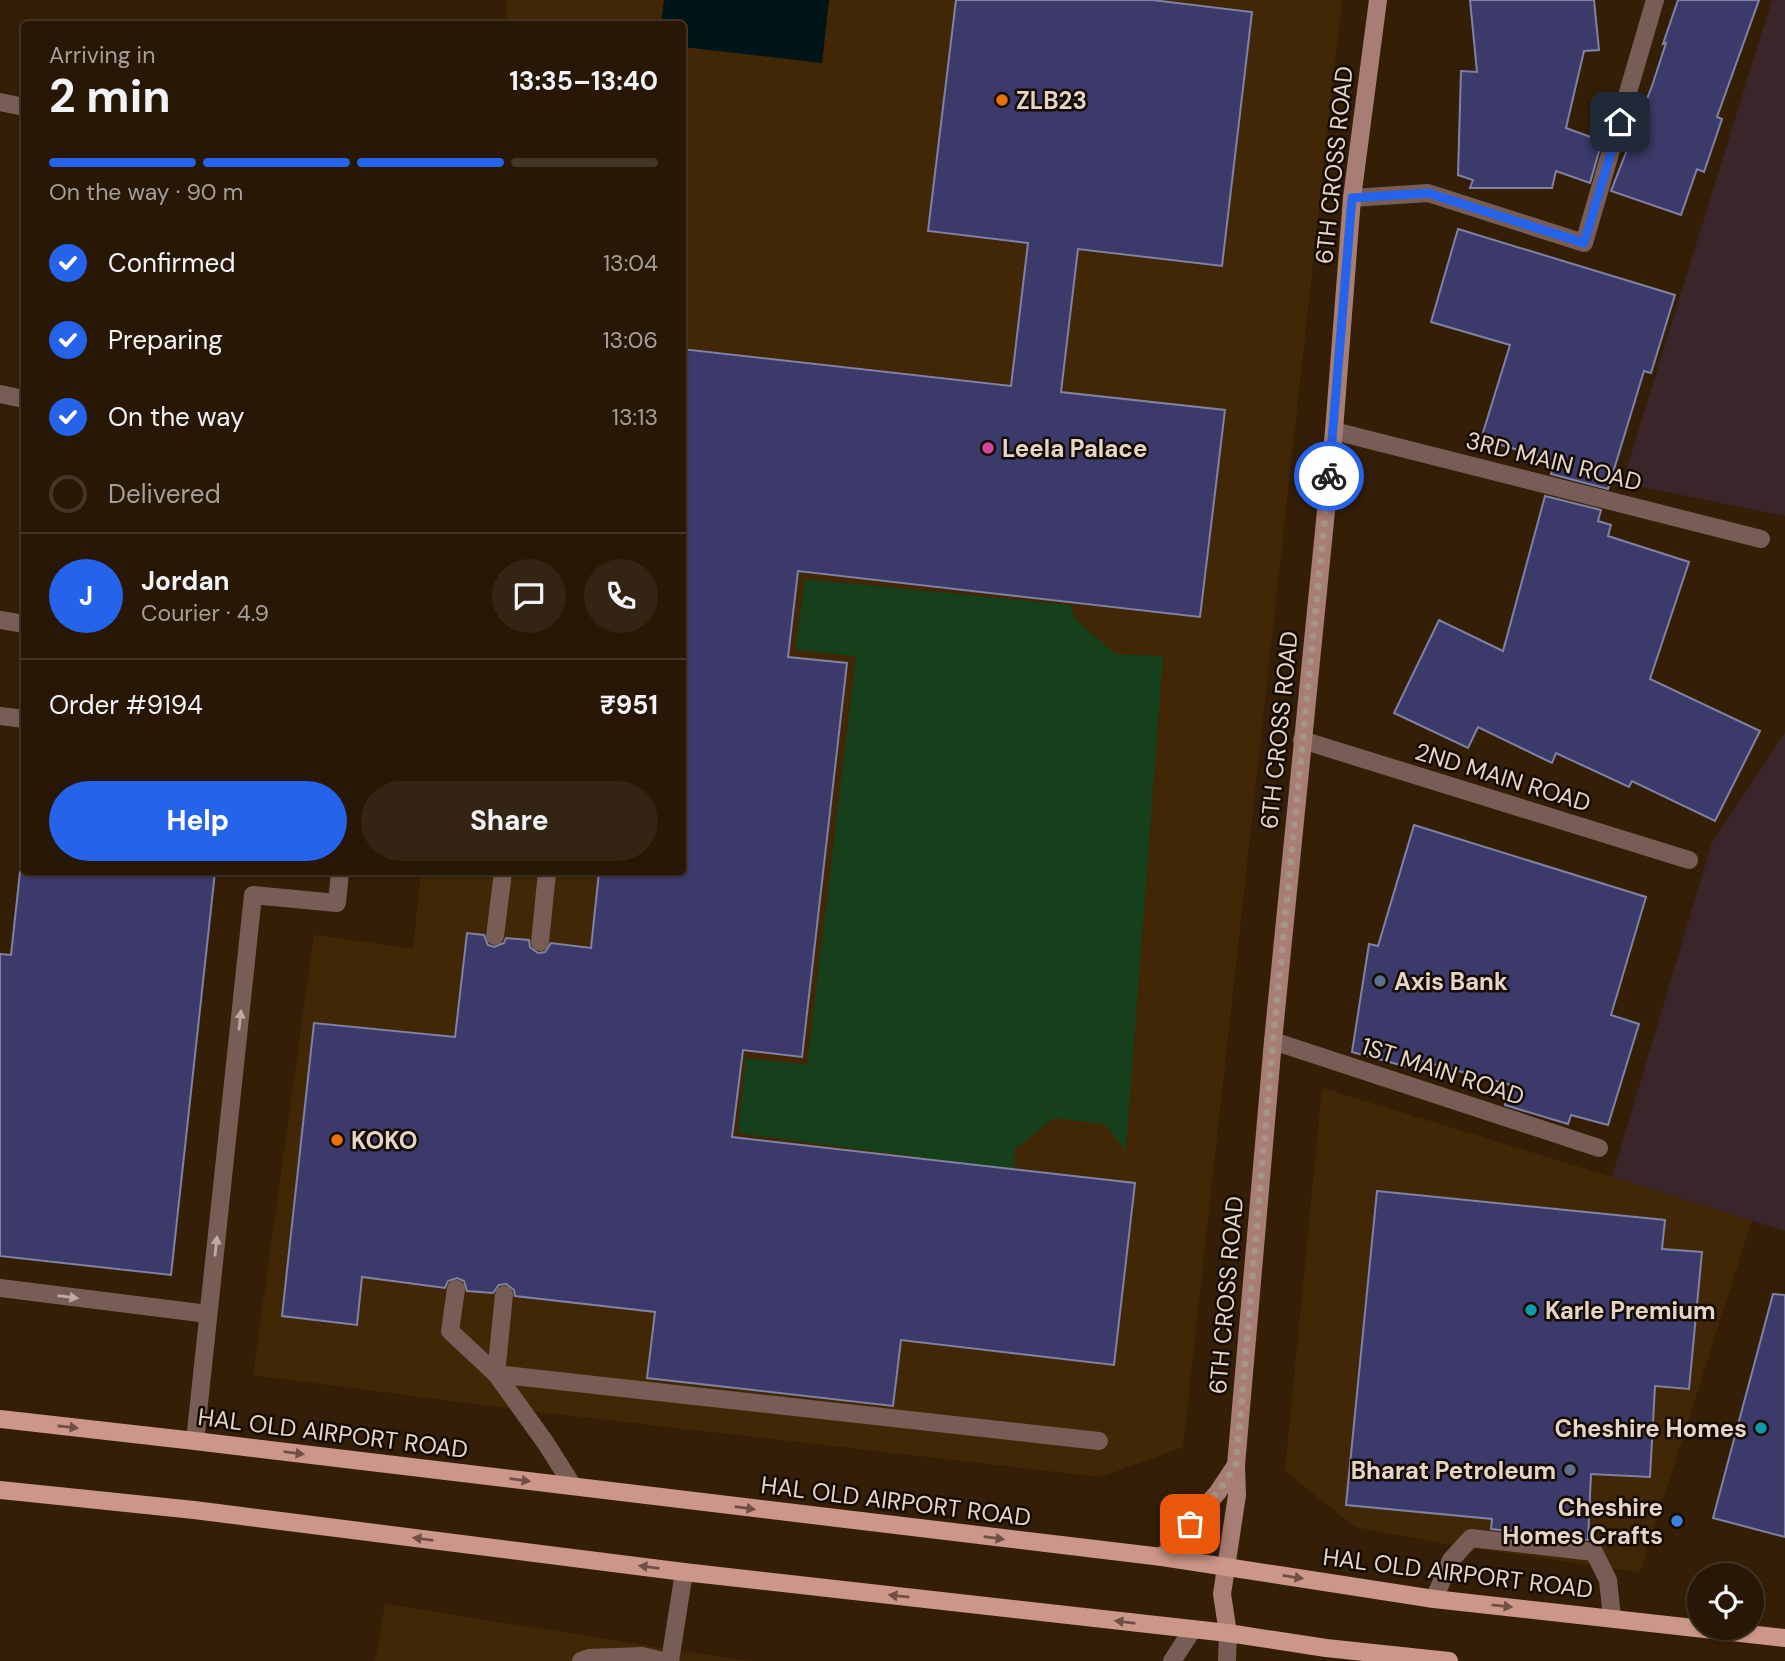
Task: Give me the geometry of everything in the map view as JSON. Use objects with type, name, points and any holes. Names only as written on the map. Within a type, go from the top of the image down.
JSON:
[{"type":"main road","name":"HAL OLD AIRPORT ROAD","points":[[0,1419],[1162,1557],[1434,1599],[1785,1638]]},
{"type":"main road","points":[[0,1490],[194,1510],[684,1572],[1228,1633],[1449,1661]]},
{"type":"street","name":"6TH CROSS ROAD","points":[[1228,1633],[1222,1594],[1237,1495],[1236,1465],[1273,1041],[1334,431],[1352,198],[1378,0]]},
{"type":"street","points":[[1352,198],[1428,193],[1584,243],[1655,0]]},
{"type":"street","points":[[0,102],[21,106]]},
{"type":"street","points":[[0,394],[21,398]]},
{"type":"street","name":"3RD MAIN ROAD","points":[[1334,431],[1761,539]]},
{"type":"street","points":[[0,620],[21,624]]},
{"type":"street","points":[[0,716],[21,719]]},
{"type":"street","name":"2ND MAIN ROAD","points":[[1302,740],[1689,860]]},
{"type":"street","points":[[195,1441],[253,895],[337,903],[340,875]]},
{"type":"street","points":[[495,936],[503,875]]},
{"type":"street","points":[[540,942],[547,875]]},
{"type":"street","name":"1ST MAIN ROAD","points":[[1273,1041],[1599,1148]]},
{"type":"street","points":[[0,1288],[208,1314]]},
{"type":"street","points":[[456,1289],[450,1331],[496,1374],[573,1486]]},
{"type":"street","points":[[496,1374],[504,1295]]},
{"type":"street","points":[[496,1374],[1099,1441]]},
{"type":"street","name":"6TH CROSS ROAD","points":[[1162,1557],[1218,1492],[1236,1465]]},
{"type":"street","points":[[1434,1599],[1451,1560],[1471,1538],[1594,1552],[1608,1580],[1612,1617]]},
{"type":"street","points":[[670,1661],[684,1572]]},
{"type":"street","points":[[1172,1661],[1193,1629]]},
{"type":"street","points":[[1227,1661],[1228,1633]]},
{"type":"street","points":[[582,1661],[589,1658],[642,1656],[663,1661]]},
{"type":"shaded area","name":"Leela Palace","points":[[507,0],[1342,0],[1183,1447],[1101,1477],[521,1410],[253,1375],[314,935],[413,949],[421,875],[686,875],[686,21],[505,21]]},
{"type":"shaded area","points":[[664,0],[829,0],[822,63],[686,47],[686,21],[661,21]]},
{"type":"shaded area","points":[[1772,0],[1785,0],[1785,516],[1622,483]]},
{"type":"shaded area","points":[[1785,732],[1785,1231],[1612,1177],[1712,842]]},
{"type":"shaded area","points":[[1322,1088],[1752,1220],[1640,1572],[1456,1546],[1355,1527],[1285,1471]]},
{"type":"shaded area","points":[[385,1604],[740,1660],[752,1661],[375,1661]]},
{"type":"green space","points":[[805,579],[1070,605],[1075,619],[1116,654],[1163,656],[1126,1150],[1104,1124],[1054,1118],[1015,1149],[1014,1170],[738,1133],[746,1058],[807,1065],[856,656],[795,650]]},
{"type":"building","points":[[956,0],[1152,0],[1252,12],[1222,266],[1078,249],[1061,392],[1225,410],[1200,617],[798,571],[788,657],[847,663],[802,1057],[743,1050],[732,1137],[1135,1183],[1114,1365],[901,1340],[893,1406],[647,1378],[655,1312],[515,1296],[514,1290],[506,1284],[499,1285],[493,1293],[467,1291],[464,1281],[457,1278],[448,1281],[445,1288],[362,1277],[357,1325],[282,1316],[314,1023],[455,1037],[467,933],[484,935],[488,945],[494,947],[504,943],[506,938],[529,940],[530,947],[538,953],[545,952],[551,943],[591,948],[599,875],[686,875],[686,349],[1011,386],[1028,243],[928,231]]},
{"type":"building","points":[[1470,0],[1594,0],[1599,50],[1584,51],[1566,128],[1602,141],[1590,183],[1556,171],[1552,188],[1470,188],[1473,180],[1458,175],[1461,71],[1477,72]]},
{"type":"building","points":[[1678,0],[1759,0],[1717,117],[1722,119],[1704,172],[1697,169],[1681,215],[1611,191],[1652,86]]},
{"type":"building","points":[[1458,229],[1675,295],[1651,373],[1644,371],[1608,489],[1551,474],[1555,461],[1481,439],[1510,345],[1431,322]]},
{"type":"building","points":[[1545,496],[1601,510],[1598,521],[1611,525],[1608,536],[1689,562],[1650,679],[1760,731],[1715,821],[1632,781],[1629,787],[1556,753],[1552,763],[1478,727],[1468,748],[1394,713],[1439,620],[1503,651]]},
{"type":"building","points":[[1414,825],[1646,897],[1611,1015],[1639,1024],[1608,1125],[1571,1115],[1568,1124],[1505,1105],[1511,1085],[1421,1061],[1419,1070],[1352,1052],[1369,944],[1378,946]]},
{"type":"building","points":[[20,872],[21,875],[215,875],[171,1275],[0,1256],[0,954],[11,955]]},
{"type":"building","name":"Karle Premium","points":[[1377,1191],[1665,1220],[1662,1249],[1702,1252],[1689,1389],[1655,1386],[1650,1477],[1591,1474],[1588,1540],[1491,1529],[1492,1519],[1346,1505]]},
{"type":"building","name":"Cheshire Homes","points":[[1773,1294],[1785,1295],[1785,1537],[1713,1518]]},
{"type":"way so far","points":[[1190,1524],[1218,1492],[1236,1465],[1273,1041],[1329,476]]},
{"type":"place","name":"ZLB23","points":[[1002,100]]},
{"type":"place","name":"Leela Palace","points":[[988,448]]},
{"type":"place","name":"Axis Bank","points":[[1380,981]]},
{"type":"place","name":"KOKO","points":[[337,1140]]},
{"type":"place","name":"Karle Premium","points":[[1531,1310]]},
{"type":"place","name":"Cheshire Homes","points":[[1761,1428]]},
{"type":"place","name":"Bharat Petroleum","points":[[1570,1470]]},
{"type":"place","name":"Cheshire Homes Crafts","points":[[1677,1521]]},
{"type":"route","points":[[1329,476],[1352,198],[1428,193],[1584,243],[1620,122]]}]
